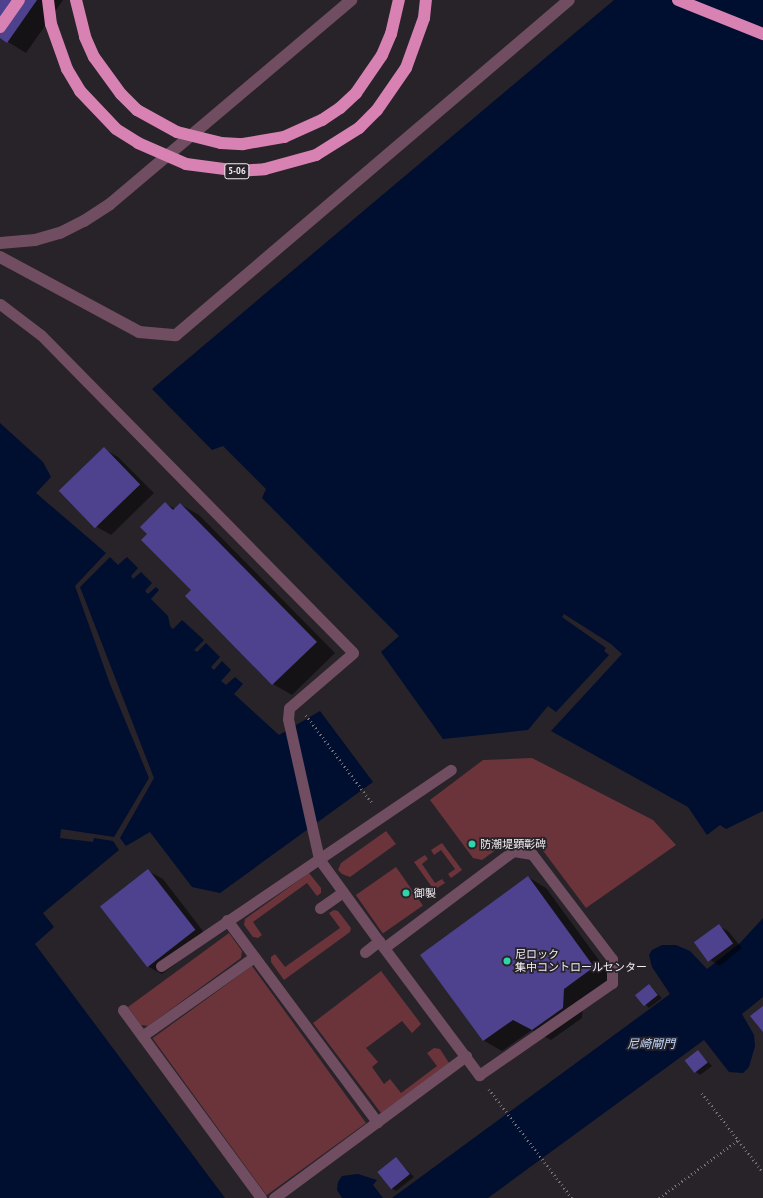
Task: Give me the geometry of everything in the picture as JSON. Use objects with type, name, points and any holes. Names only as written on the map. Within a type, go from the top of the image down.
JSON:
[{"type":"highway","points":[[0,27],[19,0]]},
{"type":"highway","name":"5-06","points":[[48,0],[51,24],[67,69],[80,91],[116,129],[138,144],[180,162],[213,169],[239,171],[265,169],[310,157],[337,144],[359,128],[377,110],[406,68],[424,18],[426,0]]},
{"type":"highway","points":[[76,0],[85,37],[94,57],[121,94],[137,110],[177,132],[221,143],[242,144],[284,137],[322,120],[340,108],[360,87],[382,55],[391,34],[399,0]]},
{"type":"highway","points":[[678,0],[763,34]]},
{"type":"street","points":[[0,243],[35,240],[60,233],[84,221],[110,204],[351,0]]},
{"type":"street","points":[[0,257],[138,332],[176,335],[569,0]]},
{"type":"lane","points":[[0,304],[41,334],[353,653],[289,708],[289,725],[319,860],[381,944],[466,1056],[482,1080],[612,983],[612,959],[532,854],[513,851],[381,944],[365,952]]},
{"type":"lane","points":[[161,966],[451,770]]},
{"type":"lane","points":[[320,908],[343,892]]},
{"type":"lane","points":[[227,920],[376,1122]]},
{"type":"lane","points":[[142,1036],[254,956]]},
{"type":"lane","points":[[124,1010],[261,1198]]},
{"type":"lane","points":[[274,1198],[466,1056]]},
{"type":"path","points":[[304,714],[370,801]]},
{"type":"path","points":[[482,1080],[572,1198]]},
{"type":"path","points":[[702,1093],[763,1172]]},
{"type":"path","points":[[659,1198],[738,1140]]},
{"type":"shaded area","points":[[532,758],[653,820],[676,845],[586,908],[538,844],[511,839],[482,860],[473,858],[430,800],[483,760]]},
{"type":"shaded area","points":[[386,831],[396,844],[350,877],[342,874],[338,870],[341,863]]},
{"type":"shaded area","points":[[442,843],[462,870],[451,878],[448,874],[455,869],[441,850],[434,855],[431,850]]},
{"type":"shaded area","points":[[425,855],[428,859],[422,864],[435,883],[442,879],[445,883],[434,890],[414,862]]},
{"type":"shaded area","points":[[396,867],[423,906],[383,934],[356,895]]},
{"type":"shaded area","points":[[309,873],[321,888],[321,893],[317,896],[307,883],[253,922],[262,935],[258,938],[253,937],[244,925],[245,919]]},
{"type":"shaded area","points":[[334,910],[338,911],[351,928],[350,932],[284,980],[271,962],[271,957],[275,954],[285,967],[340,928],[329,913]]},
{"type":"shaded area","points":[[229,933],[242,951],[241,958],[148,1026],[141,1025],[128,1007]]},
{"type":"shaded area","points":[[252,966],[366,1123],[267,1195],[152,1038]]},
{"type":"shaded area","points":[[381,971],[421,1024],[412,1033],[402,1021],[366,1048],[378,1062],[372,1067],[384,1084],[390,1079],[401,1093],[437,1066],[427,1053],[434,1048],[440,1049],[449,1063],[381,1113],[313,1023]]},
{"type":"water","points":[[614,0],[763,0],[763,811],[726,829],[720,825],[707,835],[688,807],[551,731],[622,654],[611,644],[564,614],[562,617],[606,648],[604,651],[609,655],[556,712],[548,706],[528,730],[443,739],[381,652],[399,636],[262,498],[266,489],[223,446],[212,450],[152,389]]},
{"type":"water","points":[[0,423],[43,462],[51,477],[36,493],[106,553],[75,586],[110,684],[149,778],[114,837],[61,829],[60,838],[93,842],[94,838],[113,841],[119,850],[43,913],[54,927],[35,944],[225,1198],[0,1198]]},
{"type":"water","points":[[110,557],[118,565],[127,557],[138,568],[131,576],[133,579],[141,572],[152,583],[145,591],[148,594],[156,587],[159,590],[151,599],[168,616],[170,626],[173,629],[182,620],[204,640],[194,650],[197,652],[206,643],[220,657],[211,667],[214,670],[222,661],[231,670],[221,681],[226,685],[235,677],[243,684],[234,694],[279,735],[320,711],[373,782],[220,893],[192,887],[150,832],[126,846],[120,838],[154,778],[80,587]]},
{"type":"water","name":"尼崎閘門","points":[[763,918],[763,997],[742,1014],[754,1035],[755,1046],[749,1067],[743,1073],[729,1072],[704,1040],[488,1198],[392,1198],[670,994],[652,967],[649,955],[652,950],[662,945],[676,945],[690,951],[707,969],[740,943]]},
{"type":"water","points":[[358,1174],[377,1180],[373,1185],[383,1198],[342,1198],[337,1190],[338,1182],[342,1176]]},
{"type":"building","points":[[0,0],[37,0],[7,43],[0,38]]},
{"type":"building","points":[[104,447],[140,484],[95,528],[59,491]]},
{"type":"building","points":[[165,502],[173,510],[180,503],[317,642],[272,685],[185,596],[191,590],[141,540],[147,534],[140,527]]},
{"type":"building","points":[[148,869],[195,930],[147,967],[100,907]]},
{"type":"building","name":"尼ロック 集中コントロールセンター","points":[[528,876],[594,967],[564,989],[563,1008],[532,1030],[513,1020],[483,1041],[420,955]]},
{"type":"building","points":[[719,924],[733,943],[708,962],[694,942]]},
{"type":"building","points":[[649,984],[658,995],[644,1006],[635,995]]},
{"type":"building","points":[[763,1006],[763,1032],[750,1016]]},
{"type":"building","points":[[698,1050],[708,1063],[694,1073],[685,1060]]},
{"type":"building","points":[[396,1157],[410,1174],[391,1189],[377,1172]]},
{"type":"place","name":"防潮堤顕彰碑","points":[[472,844]]},
{"type":"place","name":"御製","points":[[406,893]]},
{"type":"place","name":"尼ロック 集中コントロールセンター","points":[[507,961]]}]
